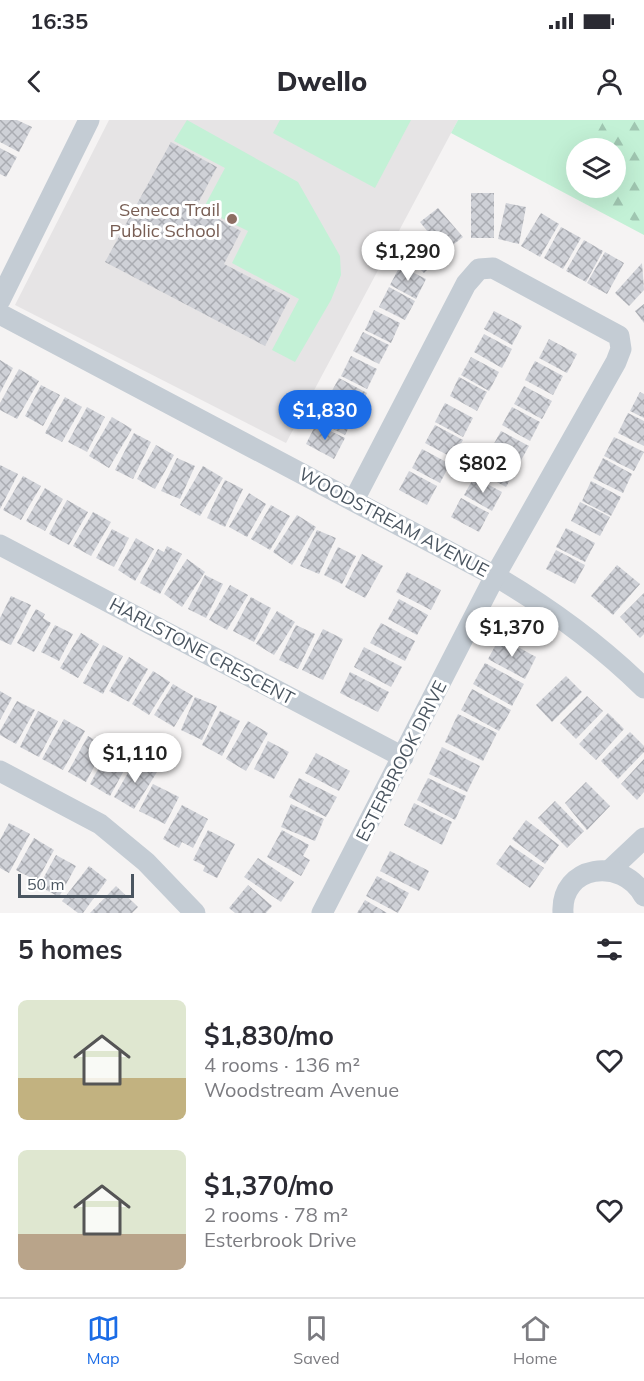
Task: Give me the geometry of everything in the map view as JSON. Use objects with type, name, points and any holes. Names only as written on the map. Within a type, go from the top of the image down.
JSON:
[{"type":"street","points":[[0,300],[89,120]]},
{"type":"street","name":"ESTERBROOK DRIVE","points":[[322,913],[495,576],[621,349],[619,336],[493,268],[478,269],[466,284],[354,500]]},
{"type":"street","name":"WOODSTREAM AVENUE","points":[[0,314],[354,500],[549,607],[616,661],[644,688]]},
{"type":"street","name":"HARLSTONE CRESCENT","points":[[0,545],[403,757]]},
{"type":"street","points":[[0,771],[100,824],[146,862],[195,913]]},
{"type":"street","points":[[610,870],[644,838]]},
{"type":"street","points":[[563,913],[566,896],[573,884],[583,875],[596,870],[610,870],[632,880],[644,896]]},
{"type":"shaded area","name":"Seneca Trail Public School","points":[[109,120],[458,120],[286,443],[15,305]]},
{"type":"green space","points":[[187,120],[298,182],[340,256],[341,275],[331,300],[295,362],[272,350],[299,299],[232,263],[248,231],[203,209],[225,168],[174,141]]},
{"type":"green space","points":[[280,120],[411,120],[375,188],[273,133]]},
{"type":"green space","points":[[458,120],[644,120],[644,235],[574,198],[626,198],[626,138],[566,138],[566,194],[451,133]]},
{"type":"green space","points":[[604,120],[644,120],[644,228],[595,198],[626,198],[626,138],[594,138]]},
{"type":"building","points":[[0,120],[17,120],[32,127],[19,152],[0,142]]},
{"type":"building","name":"Seneca Trail Public School","points":[[171,142],[217,167],[196,207],[241,231],[224,264],[290,298],[265,346],[105,262]]},
{"type":"building","points":[[0,148],[17,157],[6,177],[0,174]]},
{"type":"building","points":[[471,193],[494,193],[494,238],[471,238]]},
{"type":"building","points":[[506,203],[526,207],[519,244],[498,239]]},
{"type":"building","points":[[438,208],[463,237],[444,252],[420,222]]},
{"type":"building","points":[[541,213],[559,224],[540,257],[521,246]]},
{"type":"building","points":[[561,227],[581,238],[563,269],[544,258]]},
{"type":"building","points":[[419,238],[439,258],[424,273],[403,253]]},
{"type":"building","points":[[584,240],[603,251],[586,282],[566,271]]},
{"type":"building","points":[[605,252],[624,263],[607,294],[587,283]]},
{"type":"building","points":[[642,263],[644,290],[629,306],[615,293]]},
{"type":"building","points":[[400,266],[426,279],[416,299],[390,285]]},
{"type":"building","points":[[389,287],[415,301],[405,320],[379,307]]},
{"type":"building","points":[[644,304],[644,323],[635,311]]},
{"type":"building","points":[[374,310],[400,323],[391,343],[365,330]]},
{"type":"building","points":[[494,311],[522,326],[512,345],[484,329]]},
{"type":"building","points":[[363,332],[389,345],[379,364],[353,351]]},
{"type":"building","points":[[484,334],[512,349],[502,368],[474,352]]},
{"type":"building","points":[[549,339],[577,354],[567,373],[539,358]]},
{"type":"building","points":[[351,356],[377,369],[367,389],[341,376]]},
{"type":"building","points":[[471,357],[499,372],[489,391],[461,375]]},
{"type":"building","points":[[0,360],[13,368],[0,393]]},
{"type":"building","points":[[535,361],[563,376],[553,395],[525,380]]},
{"type":"building","points":[[19,369],[39,381],[17,419],[0,410],[0,403]]},
{"type":"building","points":[[459,377],[487,392],[477,411],[450,396]]},
{"type":"building","points":[[339,378],[367,393],[357,413],[328,398]]},
{"type":"building","points":[[41,385],[60,395],[43,426],[25,416]]},
{"type":"building","points":[[524,386],[552,401],[542,419],[514,404]]},
{"type":"building","points":[[640,392],[644,394],[644,418],[630,411]]},
{"type":"building","points":[[65,397],[82,407],[62,442],[45,433]]},
{"type":"building","points":[[327,400],[355,415],[345,435],[317,421]]},
{"type":"building","points":[[445,403],[473,418],[463,437],[435,422]]},
{"type":"building","points":[[87,407],[105,417],[87,452],[68,442]]},
{"type":"building","points":[[512,407],[540,422],[530,441],[502,425]]},
{"type":"building","points":[[628,413],[644,421],[644,446],[618,433]]},
{"type":"building","points":[[112,417],[132,429],[109,468],[89,456]]},
{"type":"building","points":[[316,424],[345,438],[334,459],[306,444]]},
{"type":"building","points":[[435,425],[463,440],[453,458],[425,443]]},
{"type":"building","points":[[501,431],[529,446],[519,464],[491,449]]},
{"type":"building","points":[[134,433],[151,442],[133,479],[115,470]]},
{"type":"building","points":[[614,437],[644,452],[634,471],[604,456]]},
{"type":"building","points":[[156,445],[174,455],[155,489],[137,479]]},
{"type":"building","points":[[422,449],[450,464],[440,483],[412,468]]},
{"type":"building","points":[[488,453],[516,468],[506,487],[478,472]]},
{"type":"building","points":[[177,458],[195,466],[180,499],[161,491]]},
{"type":"building","points":[[603,458],[632,474],[623,493],[593,478]]},
{"type":"building","points":[[0,465],[18,474],[0,509]]},
{"type":"building","points":[[203,466],[223,478],[200,516],[180,505]]},
{"type":"building","points":[[409,471],[437,486],[427,505],[399,490]]},
{"type":"building","points":[[23,476],[41,486],[21,520],[3,510]]},
{"type":"building","points":[[474,477],[502,492],[492,511],[464,495]]},
{"type":"building","points":[[225,480],[243,489],[225,527],[207,518]]},
{"type":"building","points":[[591,481],[621,497],[611,516],[582,501]]},
{"type":"building","points":[[45,488],[63,499],[45,531],[26,521]]},
{"type":"building","points":[[249,493],[266,504],[247,537],[229,527]]},
{"type":"building","points":[[461,498],[489,513],[479,532],[451,517]]},
{"type":"building","points":[[67,500],[88,512],[69,545],[49,534]]},
{"type":"building","points":[[580,502],[610,517],[600,536],[571,521]]},
{"type":"building","points":[[271,505],[290,516],[270,550],[251,539]]},
{"type":"building","points":[[93,512],[111,522],[91,556],[73,546]]},
{"type":"building","points":[[297,515],[316,527],[292,565],[273,552]]},
{"type":"building","points":[[566,528],[595,543],[585,562],[556,547]]},
{"type":"building","points":[[112,529],[129,538],[114,567],[96,558]]},
{"type":"building","points":[[317,530],[336,538],[319,574],[300,566]]},
{"type":"building","points":[[136,538],[154,549],[135,581],[118,570]]},
{"type":"building","points":[[167,546],[182,554],[160,594],[140,583],[158,549],[164,552]]},
{"type":"building","points":[[338,547],[356,556],[342,584],[324,575]]},
{"type":"building","points":[[556,550],[585,565],[575,584],[546,569]]},
{"type":"building","points":[[362,554],[383,566],[365,598],[345,587]]},
{"type":"building","points":[[187,559],[205,572],[182,607],[164,594]]},
{"type":"building","points":[[617,565],[640,584],[613,615],[591,596]]},
{"type":"building","points":[[407,572],[441,590],[431,610],[396,592]]},
{"type":"building","points":[[205,575],[223,584],[206,618],[188,609]]},
{"type":"building","points":[[230,585],[248,595],[227,630],[209,620]]},
{"type":"building","points":[[644,593],[644,634],[640,638],[620,617]]},
{"type":"building","points":[[11,596],[31,605],[11,645],[0,640],[0,618]]},
{"type":"building","points":[[251,597],[271,608],[254,642],[233,631]]},
{"type":"building","points":[[399,599],[428,615],[417,635],[388,619]]},
{"type":"building","points":[[36,609],[45,614],[43,618],[51,623],[34,652],[17,643]]},
{"type":"building","points":[[277,611],[295,622],[274,655],[256,644]]},
{"type":"building","points":[[381,623],[415,641],[405,661],[370,643]]},
{"type":"building","points":[[55,625],[73,634],[59,661],[41,652]]},
{"type":"building","points":[[296,625],[315,634],[298,669],[279,660]]},
{"type":"building","points":[[323,629],[343,639],[323,680],[302,670]]},
{"type":"building","points":[[81,633],[99,644],[78,678],[60,668]]},
{"type":"building","points":[[500,637],[536,657],[525,679],[488,659]]},
{"type":"building","points":[[103,645],[123,656],[103,694],[83,683]]},
{"type":"building","points":[[364,647],[402,667],[391,687],[354,667]]},
{"type":"building","points":[[129,657],[148,669],[129,702],[109,691]]},
{"type":"building","points":[[485,663],[524,684],[512,706],[473,684]]},
{"type":"building","points":[[153,671],[170,682],[149,715],[132,704]]},
{"type":"building","points":[[350,672],[389,692],[378,712],[340,693]]},
{"type":"building","points":[[566,676],[582,692],[552,722],[536,705]]},
{"type":"building","points":[[173,684],[193,696],[174,727],[154,715]]},
{"type":"building","points":[[472,689],[511,710],[499,731],[461,710]]},
{"type":"building","points":[[0,691],[12,698],[0,720]]},
{"type":"building","points":[[587,696],[603,711],[576,739],[560,723]]},
{"type":"building","points":[[195,697],[217,706],[202,740],[181,730]]},
{"type":"building","points":[[17,701],[35,710],[16,744],[0,735],[0,731]]},
{"type":"building","points":[[38,711],[58,721],[39,757],[20,747]]},
{"type":"building","points":[[220,711],[240,721],[222,756],[202,745]]},
{"type":"building","points":[[608,713],[624,729],[596,760],[579,744]]},
{"type":"building","points":[[458,714],[497,733],[483,761],[445,742]]},
{"type":"building","points":[[64,719],[85,731],[63,770],[42,759]]},
{"type":"building","points":[[248,721],[268,733],[246,771],[226,759]]},
{"type":"building","points":[[630,732],[644,746],[644,752],[618,779],[601,761]]},
{"type":"building","points":[[88,736],[105,746],[86,782],[68,772]]},
{"type":"building","points":[[268,741],[289,752],[274,779],[254,769]]},
{"type":"building","points":[[112,744],[132,756],[110,796],[90,784]]},
{"type":"building","points":[[442,747],[480,766],[467,792],[429,774]]},
{"type":"building","points":[[316,753],[350,771],[339,791],[305,773]]},
{"type":"building","points":[[136,759],[157,772],[134,809],[114,797]]},
{"type":"building","points":[[644,759],[644,792],[637,800],[621,784]]},
{"type":"building","points":[[299,778],[337,797],[326,817],[289,797]]},
{"type":"building","points":[[428,778],[466,796],[455,820],[417,800]]},
{"type":"building","points":[[586,782],[610,806],[587,830],[565,803]]},
{"type":"building","points":[[153,784],[179,797],[165,824],[139,811]]},
{"type":"building","points":[[555,801],[584,831],[567,848],[538,818]]},
{"type":"building","points":[[414,803],[452,822],[442,845],[404,825]]},
{"type":"building","points":[[291,804],[324,819],[315,841],[281,827]]},
{"type":"building","points":[[182,805],[208,819],[193,848],[182,842],[179,848],[163,839]]},
{"type":"building","points":[[526,820],[559,845],[545,864],[512,839]]},
{"type":"building","points":[[9,823],[30,834],[9,873],[0,868],[0,840]]},
{"type":"building","points":[[208,830],[235,844],[217,878],[203,871],[205,866],[193,860]]},
{"type":"building","points":[[282,830],[309,845],[303,856],[310,860],[301,876],[267,857]]},
{"type":"building","points":[[34,838],[54,850],[37,881],[16,870]]},
{"type":"building","points":[[510,845],[544,868],[530,888],[496,864]]},
{"type":"building","points":[[390,851],[429,871],[419,891],[380,871]]},
{"type":"building","points":[[56,855],[76,866],[59,897],[39,886]]},
{"type":"building","points":[[258,858],[294,882],[281,902],[244,877]]},
{"type":"building","points":[[89,866],[107,880],[83,913],[78,913],[62,901]]},
{"type":"building","points":[[377,876],[409,893],[398,913],[366,896]]},
{"type":"building","points":[[248,885],[272,906],[266,913],[235,913],[229,908]]},
{"type":"building","points":[[116,886],[138,907],[132,913],[90,913]]},
{"type":"building","points":[[365,900],[387,913],[357,913]]},
{"type":"place","name":"Seneca Trail Public School","points":[[232,219]]}]
